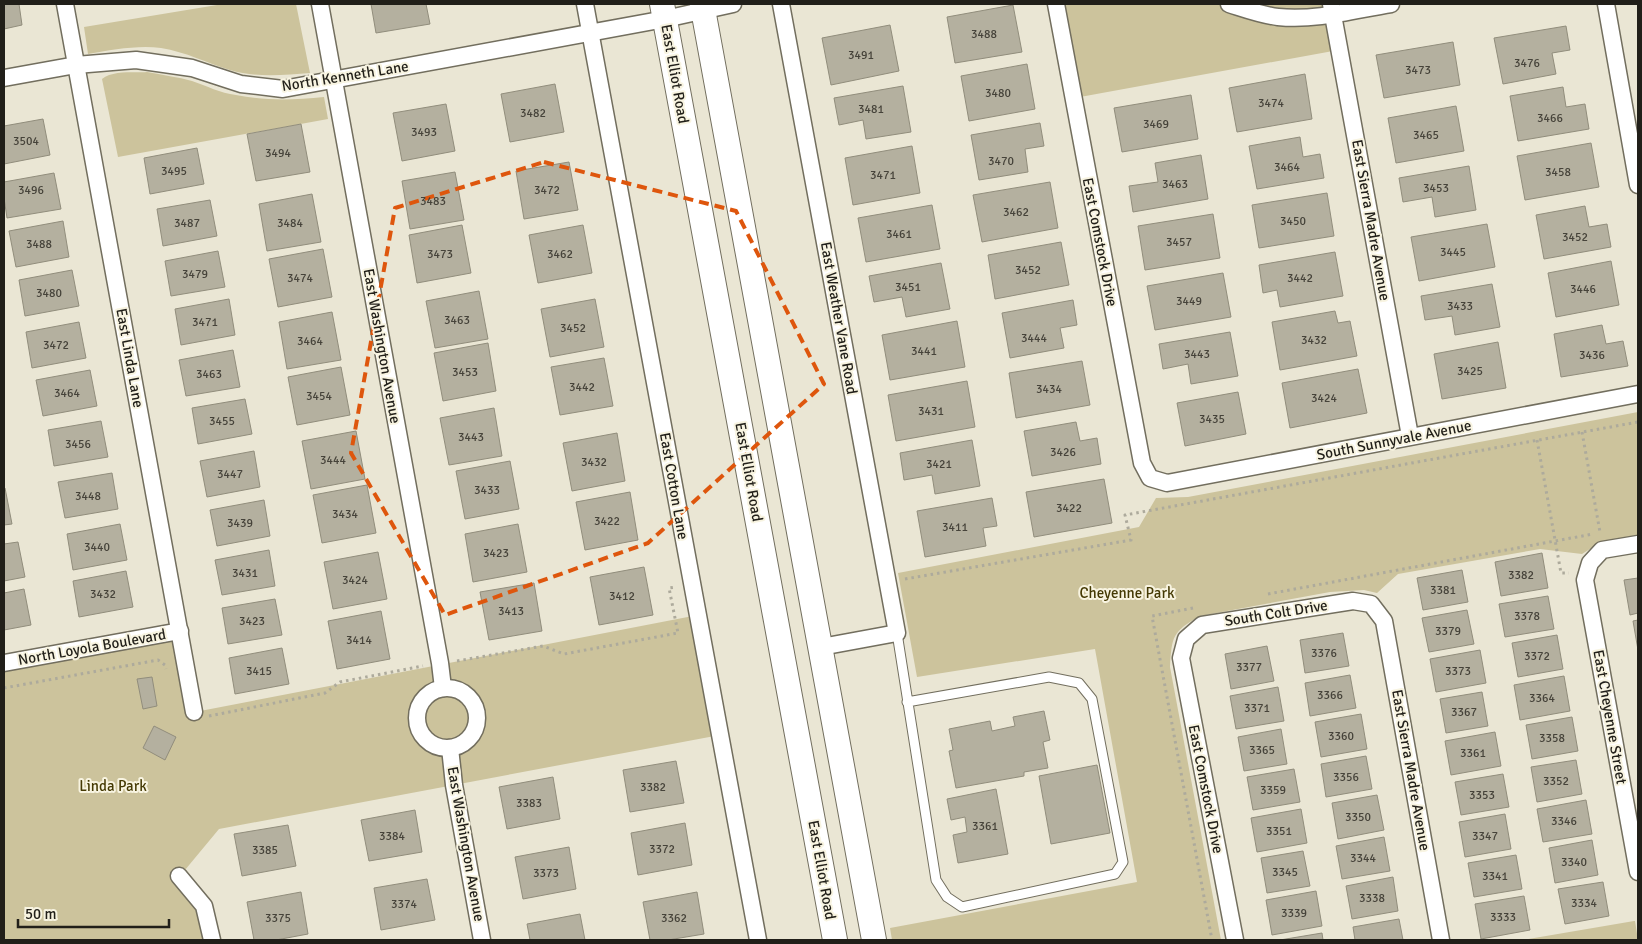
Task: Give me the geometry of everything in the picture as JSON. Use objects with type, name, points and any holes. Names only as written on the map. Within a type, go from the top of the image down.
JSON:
[{"type":"main road","points":[[684,10],[821,647],[874,940]]},
{"type":"main road","name":"East Elliot Road","points":[[684,10],[835,940]]},
{"type":"street","name":"East Linda Lane","points":[[65,4],[180,631],[198,714]]},
{"type":"street","name":"East Washington Avenue","points":[[320,4],[440,662],[443,688]]},
{"type":"street","name":"East Cotton Lane","points":[[585,4],[758,940]]},
{"type":"street","name":"North Kenneth Lane","points":[[4,78],[76,65],[136,60],[192,68],[241,84],[284,89],[590,32],[684,10],[733,4]]},
{"type":"street","name":"East Weather Vane Road","points":[[781,4],[897,633]]},
{"type":"street","name":"East Comstock Drive","points":[[1056,4],[1142,463],[1150,478]]},
{"type":"street","points":[[1229,4],[1252,12],[1279,17],[1304,17],[1332,9],[1391,4]]},
{"type":"street","points":[[1606,4],[1638,184]]},
{"type":"street","name":"East Sierra Madre Avenue","points":[[1332,9],[1410,436]]},
{"type":"street","name":"South Sunnyvale Avenue","points":[[1150,478],[1168,483],[1638,394]]},
{"type":"street","points":[[1588,568],[1602,550],[1638,544]]},
{"type":"street","name":"East Cheyenne Street","points":[[1588,568],[1585,580],[1638,872]]},
{"type":"street","name":"South Colt Drive","points":[[1186,639],[1202,625],[1353,601],[1371,604]]},
{"type":"street","name":"East Sierra Madre Avenue","points":[[1371,604],[1384,622],[1441,940]]},
{"type":"street","name":"North Loyola Boulevard","points":[[4,663],[180,631]]},
{"type":"street","points":[[821,647],[897,633]]},
{"type":"street","name":"East Comstock Drive","points":[[1186,639],[1181,658],[1234,940]]},
{"type":"street","name":"East Washington Avenue","points":[[443,688],[454,688],[463,692],[474,705],[477,716],[477,725],[472,735],[465,742],[450,748],[439,747],[428,742],[420,733],[417,725],[417,713],[421,702],[428,694],[443,688]]},
{"type":"street","name":"East Washington Avenue","points":[[450,748],[454,785],[482,940]]},
{"type":"street","points":[[179,876],[204,906],[212,940]]},
{"type":"lane","points":[[897,633],[936,880],[947,896],[962,907],[1115,874],[1123,862],[1092,699],[1079,683],[1050,677],[908,702]]},
{"type":"path","points":[[887,583],[1131,540],[1125,515],[1638,422]]},
{"type":"path","points":[[1259,596],[1600,532],[1582,432]]},
{"type":"path","points":[[1537,440],[1562,573],[1588,568]]},
{"type":"path","points":[[198,714],[325,693],[340,682],[440,662],[463,661],[543,646],[564,654],[678,633],[669,588],[692,584]]},
{"type":"path","points":[[1200,607],[1152,616],[1212,940]]},
{"type":"path","points":[[4,688],[158,660],[165,665],[167,674]]},
{"type":"highlighted area","points":[[544,162],[736,211],[824,384],[648,543],[445,615],[351,453],[395,208]]},
{"type":"green space","points":[[223,4],[296,4],[310,73],[270,75],[240,73],[179,52],[152,47],[88,54],[84,27]]},
{"type":"green space","points":[[1063,4],[1324,4],[1333,51],[1080,97]]},
{"type":"green space","points":[[147,72],[192,81],[224,93],[247,97],[302,99],[324,97],[328,119],[118,157],[102,79],[118,73]]},
{"type":"green space","name":"Cheyenne Park","points":[[1638,412],[1638,535],[1601,542],[1582,554],[1540,549],[1398,574],[1377,593],[1364,590],[1330,592],[1200,616],[1184,626],[1175,636],[1170,667],[1221,940],[892,940],[890,928],[1137,882],[1095,649],[917,677],[898,573],[1139,527],[1156,498],[1188,497]]},
{"type":"green space","name":"Linda Park","points":[[698,615],[720,735],[219,829],[180,876],[212,940],[4,940],[4,663],[180,631],[195,712]]},
{"type":"green space","points":[[1634,921],[1638,940],[1522,940]]},
{"type":"building","points":[[4,4],[19,4],[22,25],[4,29]]},
{"type":"building","points":[[371,4],[426,4],[430,24],[376,33]]},
{"type":"building","points":[[1013,5],[1022,52],[955,63],[947,17]]},
{"type":"building","points":[[890,25],[899,71],[831,85],[822,38]]},
{"type":"building","points":[[1566,26],[1570,50],[1552,53],[1556,74],[1503,84],[1494,38]]},
{"type":"building","points":[[1453,42],[1460,85],[1384,98],[1376,55]]},
{"type":"building","points":[[1027,64],[1035,109],[969,121],[961,76]]},
{"type":"building","points":[[1305,74],[1312,119],[1237,132],[1229,88]]},
{"type":"building","points":[[555,84],[564,132],[510,142],[501,94]]},
{"type":"building","points":[[903,86],[911,132],[866,139],[863,120],[839,125],[834,98]]},
{"type":"building","points":[[1563,87],[1566,107],[1585,104],[1589,129],[1518,141],[1510,96]]},
{"type":"building","points":[[1191,95],[1198,139],[1122,152],[1114,108]]},
{"type":"building","points":[[446,104],[455,151],[402,161],[393,113]]},
{"type":"building","points":[[1456,106],[1464,151],[1396,163],[1388,118]]},
{"type":"building","points":[[43,119],[50,155],[4,164],[4,126]]},
{"type":"building","points":[[1040,123],[1044,146],[1025,149],[1028,172],[979,180],[971,135]]},
{"type":"building","points":[[301,124],[310,172],[256,181],[247,134]]},
{"type":"building","points":[[1300,137],[1303,157],[1320,154],[1324,178],[1257,189],[1249,146]]},
{"type":"building","points":[[1591,143],[1599,187],[1525,200],[1517,156]]},
{"type":"building","points":[[912,146],[920,193],[853,205],[845,158]]},
{"type":"building","points":[[197,148],[204,184],[150,194],[144,158]]},
{"type":"building","points":[[1201,155],[1208,199],[1133,212],[1129,186],[1158,182],[1155,163]]},
{"type":"building","points":[[569,162],[578,210],[524,219],[516,171]]},
{"type":"building","points":[[1469,166],[1476,210],[1435,217],[1432,197],[1403,202],[1399,178]]},
{"type":"building","points":[[455,172],[464,220],[410,229],[402,181]]},
{"type":"building","points":[[54,173],[61,209],[7,218],[4,182]]},
{"type":"building","points":[[1050,182],[1058,228],[982,242],[973,195]]},
{"type":"building","points":[[1327,193],[1334,236],[1259,248],[1252,205]]},
{"type":"building","points":[[312,194],[321,242],[267,251],[259,204]]},
{"type":"building","points":[[210,200],[217,236],[163,246],[157,209]]},
{"type":"building","points":[[932,205],[940,249],[866,262],[858,218]]},
{"type":"building","points":[[1585,206],[1589,227],[1607,224],[1611,247],[1544,259],[1536,215]]},
{"type":"building","points":[[1213,214],[1220,258],[1145,270],[1138,226]]},
{"type":"building","points":[[63,221],[69,257],[16,267],[9,231]]},
{"type":"building","points":[[1487,224],[1495,267],[1419,281],[1411,237]]},
{"type":"building","points":[[462,225],[471,273],[417,283],[409,235]]},
{"type":"building","points":[[583,225],[592,273],[538,283],[529,235]]},
{"type":"building","points":[[1061,242],[1069,285],[995,299],[988,255]]},
{"type":"building","points":[[323,249],[332,297],[278,307],[269,259]]},
{"type":"building","points":[[218,251],[225,287],[171,296],[165,261]]},
{"type":"building","points":[[1335,252],[1343,296],[1280,307],[1277,290],[1263,293],[1259,265]]},
{"type":"building","points":[[1611,261],[1619,305],[1556,317],[1548,273]]},
{"type":"building","points":[[941,263],[950,309],[906,317],[902,297],[874,302],[869,276]]},
{"type":"building","points":[[72,270],[79,306],[25,316],[19,280]]},
{"type":"building","points":[[1223,273],[1231,317],[1155,330],[1147,286]]},
{"type":"building","points":[[1492,284],[1500,327],[1455,335],[1452,316],[1425,320],[1421,296]]},
{"type":"building","points":[[479,291],[488,339],[435,348],[426,301]]},
{"type":"building","points":[[229,299],[235,335],[181,345],[175,309]]},
{"type":"building","points":[[595,299],[604,347],[550,357],[541,309]]},
{"type":"building","points":[[1073,300],[1077,325],[1060,328],[1064,348],[1010,358],[1002,313]]},
{"type":"building","points":[[1335,311],[1338,323],[1350,321],[1357,356],[1280,370],[1272,322]]},
{"type":"building","points":[[332,312],[341,360],[287,369],[279,322]]},
{"type":"building","points":[[957,321],[965,367],[890,380],[882,335]]},
{"type":"building","points":[[79,322],[86,358],[32,368],[26,332]]},
{"type":"building","points":[[1602,325],[1606,344],[1623,341],[1628,366],[1561,377],[1554,334]]},
{"type":"building","points":[[1230,332],[1238,376],[1191,384],[1188,364],[1163,369],[1159,344]]},
{"type":"building","points":[[1498,342],[1506,388],[1442,399],[1434,354]]},
{"type":"building","points":[[488,343],[496,391],[443,401],[434,353]]},
{"type":"building","points":[[233,350],[240,387],[186,396],[179,360]]},
{"type":"building","points":[[604,358],[613,406],[560,415],[551,367]]},
{"type":"building","points":[[1082,361],[1090,405],[1016,418],[1009,373]]},
{"type":"building","points":[[341,367],[350,415],[297,425],[288,377]]},
{"type":"building","points":[[1358,369],[1367,413],[1290,428],[1282,383]]},
{"type":"building","points":[[90,370],[97,406],[43,416],[36,380]]},
{"type":"building","points":[[967,381],[975,427],[896,441],[888,395]]},
{"type":"building","points":[[1238,392],[1246,434],[1185,446],[1177,403]]},
{"type":"building","points":[[245,399],[252,434],[198,444],[192,408]]},
{"type":"building","points":[[494,408],[502,456],[449,465],[440,418]]},
{"type":"building","points":[[101,421],[108,457],[54,466],[48,430]]},
{"type":"building","points":[[1076,422],[1080,441],[1097,438],[1101,464],[1032,476],[1024,431]]},
{"type":"building","points":[[356,431],[365,479],[311,489],[302,441]]},
{"type":"building","points":[[617,433],[625,481],[572,491],[563,443]]},
{"type":"building","points":[[972,440],[980,486],[935,494],[932,475],[904,480],[900,453]]},
{"type":"building","points":[[254,451],[260,487],[207,497],[200,461]]},
{"type":"building","points":[[510,461],[519,509],[465,519],[456,471]]},
{"type":"building","points":[[112,473],[118,509],[65,518],[58,482]]},
{"type":"building","points":[[1104,479],[1112,523],[1034,537],[1026,492]]},
{"type":"building","points":[[367,485],[376,533],[322,543],[313,495]]},
{"type":"building","points":[[4,488],[12,524],[4,525]]},
{"type":"building","points":[[630,492],[638,540],[585,550],[576,502]]},
{"type":"building","points":[[992,498],[997,526],[983,528],[986,546],[925,557],[917,511]]},
{"type":"building","points":[[264,500],[270,536],[217,546],[210,510]]},
{"type":"building","points":[[120,524],[127,560],[73,570],[67,534]]},
{"type":"building","points":[[518,524],[527,572],[473,582],[465,534]]},
{"type":"building","points":[[18,542],[25,577],[4,581],[4,544]]},
{"type":"building","points":[[269,550],[275,586],[222,595],[215,560]]},
{"type":"building","points":[[378,552],[387,599],[333,609],[324,562]]},
{"type":"building","points":[[1542,553],[1548,588],[1501,596],[1495,562]]},
{"type":"building","points":[[644,567],[653,615],[599,625],[590,577]]},
{"type":"building","points":[[1462,570],[1468,602],[1423,610],[1417,578]]},
{"type":"building","points":[[126,571],[133,607],[79,617],[73,581]]},
{"type":"building","points":[[1638,578],[1638,613],[1630,615],[1624,580]]},
{"type":"building","points":[[534,583],[542,631],[489,640],[480,592]]},
{"type":"building","points":[[24,589],[31,625],[4,630],[4,593]]},
{"type":"building","points":[[1548,596],[1554,629],[1505,637],[1499,604]]},
{"type":"building","points":[[275,599],[282,635],[228,644],[222,608]]},
{"type":"building","points":[[1467,610],[1474,644],[1429,652],[1422,618]]},
{"type":"building","points":[[381,611],[390,659],[337,669],[328,621]]},
{"type":"building","points":[[1638,620],[1638,650],[1633,621]]},
{"type":"building","points":[[1343,633],[1349,666],[1305,673],[1300,640]]},
{"type":"building","points":[[1557,635],[1563,669],[1518,677],[1512,643]]},
{"type":"building","points":[[1267,646],[1274,681],[1231,689],[1225,654]]},
{"type":"building","points":[[282,648],[289,684],[235,694],[229,658]]},
{"type":"building","points":[[1480,650],[1486,683],[1436,692],[1430,659]]},
{"type":"building","points":[[1350,675],[1356,708],[1310,716],[1305,683]]},
{"type":"building","points":[[1564,676],[1570,711],[1520,720],[1514,685]]},
{"type":"building","points":[[152,677],[157,706],[143,709],[137,679]]},
{"type":"building","points":[[1278,687],[1284,721],[1236,729],[1230,696]]},
{"type":"building","points":[[1482,692],[1488,726],[1446,733],[1440,699]]},
{"type":"building","points":[[1044,711],[1050,740],[1043,742],[1048,768],[1024,772],[1024,776],[956,788],[949,751],[953,750],[949,729],[990,721],[992,731],[1015,726],[1013,717]]},
{"type":"building","points":[[1361,714],[1367,749],[1321,757],[1315,722]]},
{"type":"building","points":[[1572,717],[1578,751],[1532,759],[1526,725]]},
{"type":"building","points":[[154,726],[176,737],[165,760],[143,748]]},
{"type":"building","points":[[1281,729],[1287,764],[1244,771],[1238,737]]},
{"type":"building","points":[[1495,732],[1501,766],[1451,775],[1445,741]]},
{"type":"building","points":[[1366,756],[1372,789],[1326,797],[1321,764]]},
{"type":"building","points":[[1576,760],[1582,794],[1537,802],[1531,767]]},
{"type":"building","points":[[676,761],[684,803],[630,812],[623,770]]},
{"type":"building","points":[[1097,765],[1110,833],[1051,844],[1039,776]]},
{"type":"building","points":[[1294,769],[1300,802],[1253,810],[1247,777]]},
{"type":"building","points":[[1503,774],[1509,807],[1461,815],[1455,782]]},
{"type":"building","points":[[553,777],[560,819],[507,829],[499,787]]},
{"type":"building","points":[[996,789],[1008,854],[958,863],[953,835],[967,832],[965,817],[951,820],[947,799]]},
{"type":"building","points":[[1377,795],[1384,830],[1338,839],[1332,803]]},
{"type":"building","points":[[1586,800],[1592,834],[1543,842],[1537,809]]},
{"type":"building","points":[[1301,809],[1307,843],[1257,852],[1251,818]]},
{"type":"building","points":[[415,810],[422,852],[369,861],[361,820]]},
{"type":"building","points":[[1505,814],[1511,849],[1465,857],[1459,822]]},
{"type":"building","points":[[685,823],[692,865],[638,875],[631,833]]},
{"type":"building","points":[[288,825],[296,866],[242,876],[234,834]]},
{"type":"building","points":[[1384,837],[1390,871],[1342,879],[1336,846]]},
{"type":"building","points":[[1592,840],[1598,875],[1555,883],[1549,848]]},
{"type":"building","points":[[569,847],[576,889],[523,899],[515,857]]},
{"type":"building","points":[[1303,851],[1310,886],[1267,893],[1261,858]]},
{"type":"building","points":[[1516,855],[1522,889],[1474,897],[1468,863]]},
{"type":"building","points":[[1393,877],[1398,911],[1352,919],[1346,886]]},
{"type":"building","points":[[427,879],[435,920],[381,930],[374,888]]},
{"type":"building","points":[[1603,882],[1609,916],[1565,924],[1558,889]]},
{"type":"building","points":[[1316,891],[1322,926],[1272,935],[1266,900]]},
{"type":"building","points":[[301,892],[308,934],[276,940],[254,940],[247,902]]},
{"type":"building","points":[[697,892],[704,934],[668,940],[650,940],[643,902]]},
{"type":"building","points":[[1524,896],[1530,930],[1481,939],[1475,904]]},
{"type":"building","points":[[580,914],[585,940],[530,940],[527,924]]},
{"type":"building","points":[[1399,919],[1403,940],[1355,940],[1353,927]]},
{"type":"building","points":[[1322,933],[1323,940],[1280,940]]}]
